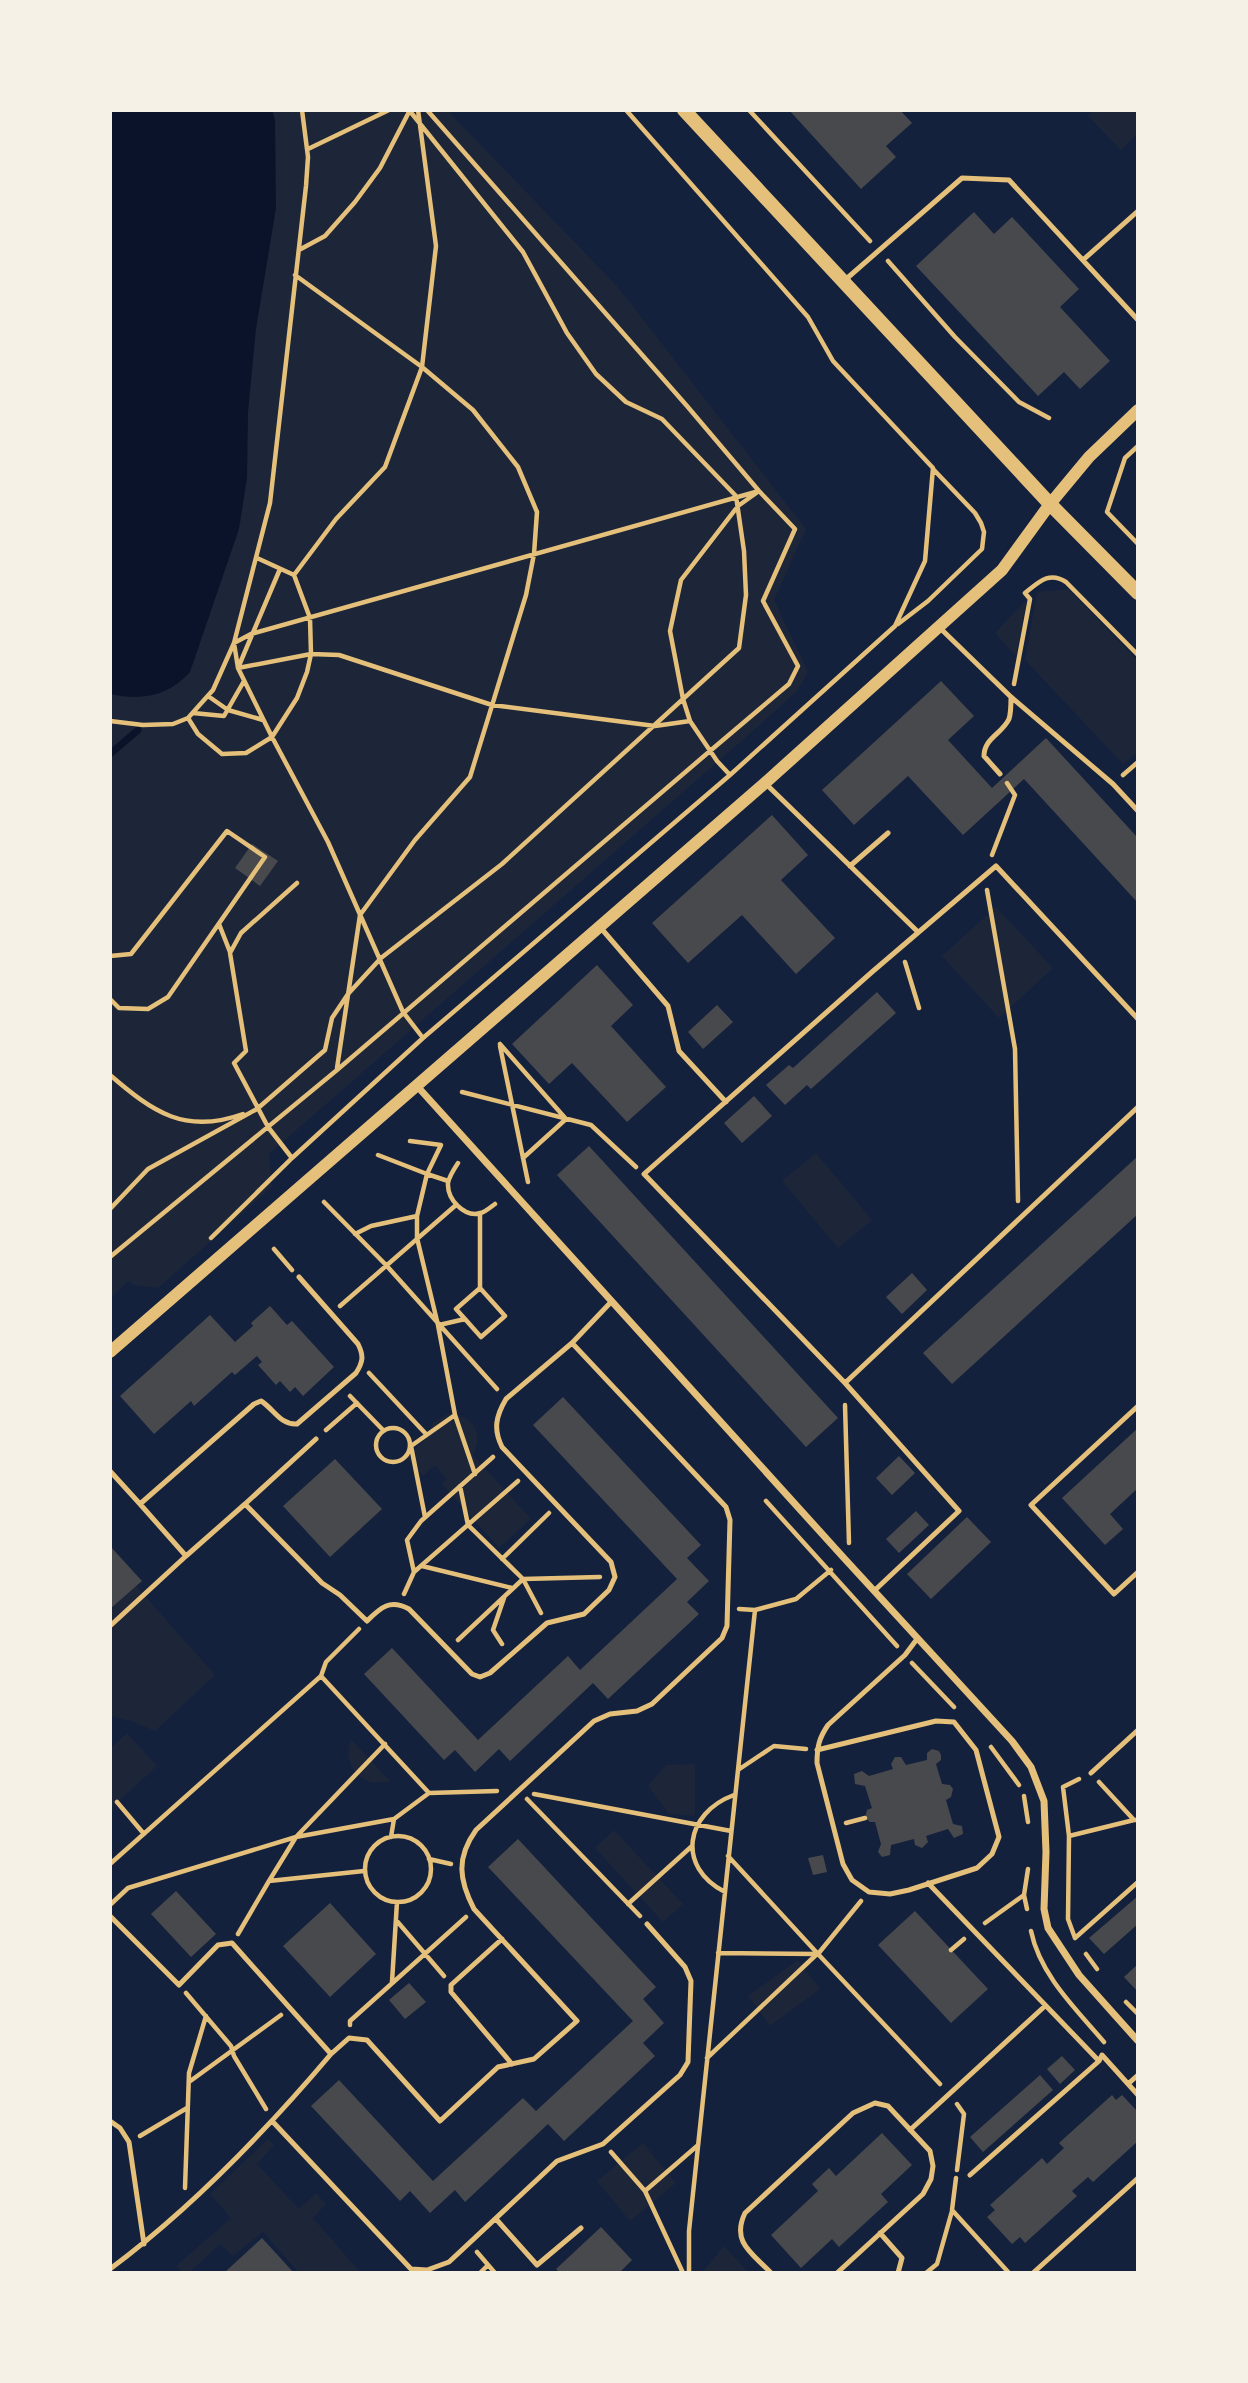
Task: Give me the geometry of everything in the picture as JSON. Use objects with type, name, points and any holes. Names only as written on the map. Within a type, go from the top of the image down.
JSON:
[{"type":"main road","points":[[684,110],[1050,504],[1138,593]]},
{"type":"street","points":[[110,1352],[765,783],[1002,570],[1050,504],[1089,457],[1138,410]]},
{"type":"street","points":[[417,1086],[917,1639],[1000,1727],[1031,1766],[1044,1801],[1044,1909],[1048,1928],[1079,1975],[1138,2041]]},
{"type":"lane","points":[[843,281],[962,178],[1009,180],[1138,320]]},
{"type":"lane","points":[[1083,260],[1138,211]]},
{"type":"lane","points":[[938,626],[1011,697],[1113,784],[1138,811]]},
{"type":"lane","points":[[1000,774],[984,756],[984,750],[986,744],[1009,720],[1011,697]]},
{"type":"lane","points":[[765,783],[918,932]]},
{"type":"lane","points":[[850,866],[888,832]]},
{"type":"lane","points":[[874,1591],[959,1511],[845,1383],[644,1174],[996,866],[1138,1020]]},
{"type":"lane","points":[[600,927],[668,1006],[679,1051],[726,1102]]},
{"type":"lane","points":[[845,1383],[1138,1107]]},
{"type":"lane","points":[[140,1504],[254,1404],[261,1401],[282,1420],[297,1424],[342,1387],[361,1365],[363,1354],[358,1344],[299,1277]]},
{"type":"lane","points":[[245,1504],[322,1583],[340,1595],[367,1621],[380,1608],[400,1604],[410,1609],[472,1674],[480,1677],[490,1673],[547,1623],[584,1614],[609,1590],[615,1577],[611,1562],[502,1447],[495,1425],[499,1410],[506,1399],[572,1343],[612,1301]]},
{"type":"lane","points":[[110,2269],[144,2244],[273,2122],[331,2054],[349,2038],[367,2040],[440,2121],[498,2067],[534,2059],[577,2021],[474,1909],[464,1889],[462,1866],[466,1844],[475,1830],[594,1721],[610,1714],[637,1711],[652,1704],[722,1638],[727,1626],[730,1520],[726,1507],[572,1343]]},
{"type":"lane","points":[[1138,1406],[1031,1505],[1114,1594],[1138,1572]]},
{"type":"lane","points":[[110,1626],[316,1438]]},
{"type":"lane","points":[[110,1471],[186,1556]]},
{"type":"lane","points":[[817,1751],[936,1721],[954,1722],[976,1750],[999,1837],[992,1854],[977,1868],[890,1894],[869,1892],[852,1880],[843,1864],[817,1763],[817,1751],[819,1738],[828,1725],[905,1655],[917,1639]]},
{"type":"lane","points":[[1091,1773],[1138,1730]]},
{"type":"lane","points":[[928,1883],[1099,2061]]},
{"type":"lane","points":[[110,1916],[179,1984],[218,1945],[232,1943],[331,2054]]},
{"type":"lane","points":[[273,2122],[411,2271],[427,2270],[449,2262],[557,2161],[603,2144],[680,2075],[688,2062],[691,1981],[685,1967],[648,1924]]},
{"type":"lane","points":[[502,1940],[451,1985],[451,1992],[512,2064]]},
{"type":"lane","points":[[910,2130],[1045,2006]]},
{"type":"lane","points":[[970,2175],[1099,2061],[1102,2055],[1138,2095]]},
{"type":"lane","points":[[1128,2084],[1138,2075]]},
{"type":"lane","points":[[771,2273],[745,2246],[739,2235],[745,2213],[853,2113],[875,2103],[888,2106],[930,2151],[933,2166],[931,2179],[923,2194],[837,2273]]},
{"type":"lane","points":[[110,2121],[120,2128],[129,2142],[144,2244]]},
{"type":"lane","points":[[1033,2273],[1138,2178]]},
{"type":"lane","points":[[496,2219],[537,2266],[580,2228]]},
{"type":"lane","points":[[880,2233],[902,2258],[898,2273]]},
{"type":"path","points":[[110,721],[143,725],[173,724],[188,718],[213,690],[234,643],[270,503],[306,186],[307,149],[302,110]]},
{"type":"path","points":[[307,149],[389,110]]},
{"type":"path","points":[[110,1209],[148,1169],[257,1109],[325,1050],[332,1018],[348,994],[381,958],[502,864],[739,648],[746,594],[744,551],[736,496],[662,419],[626,402],[596,374],[567,333],[523,252],[410,110],[380,168],[355,202],[325,236],[298,251]]},
{"type":"path","points":[[294,575],[336,519],[385,467],[422,366],[436,246],[418,110]]},
{"type":"path","points":[[110,1256],[337,1070],[789,684],[799,666],[763,601],[795,529],[428,110]]},
{"type":"path","points":[[208,1241],[292,1158],[423,1038],[730,775],[895,626],[928,601],[982,549],[984,532],[981,523],[832,361],[808,317],[626,110]]},
{"type":"path","points":[[750,110],[955,337],[1019,402],[1049,418]]},
{"type":"path","points":[[295,275],[422,366],[473,410],[518,467],[537,512],[534,554],[526,595],[470,777],[415,840],[360,915],[337,1070]]},
{"type":"path","points":[[1138,446],[1125,458],[1107,512],[1138,544]]},
{"type":"path","points":[[895,626],[925,561],[933,468]]},
{"type":"path","points":[[234,643],[251,634],[759,491]]},
{"type":"path","points":[[730,775],[690,721],[670,631],[681,580],[738,506],[759,491]]},
{"type":"path","points":[[188,718],[198,734],[222,754],[246,753],[272,737],[297,698],[311,654],[310,618],[294,575],[257,558]]},
{"type":"path","points":[[238,668],[280,569]]},
{"type":"path","points":[[1011,697],[1030,598],[1026,593],[1049,576],[1057,576],[1066,582],[1138,655]]},
{"type":"path","points":[[234,643],[238,668],[244,681],[328,842],[403,1012],[423,1038]]},
{"type":"path","points":[[238,668],[311,654],[339,655],[492,705],[654,726],[690,721]]},
{"type":"path","points":[[193,713],[224,716],[244,681]]},
{"type":"path","points":[[208,696],[228,710],[263,720]]},
{"type":"path","points":[[1113,784],[1138,762]]},
{"type":"path","points":[[1000,774],[1016,794],[984,876],[1015,1049],[1018,1219]]},
{"type":"path","points":[[110,956],[131,954],[227,831],[265,857],[168,998],[148,1009],[119,1007],[110,999]]},
{"type":"path","points":[[230,953],[241,933],[297,883]]},
{"type":"path","points":[[219,924],[230,953],[246,1051],[234,1063],[257,1109],[292,1158]]},
{"type":"path","points":[[901,948],[919,1008]]},
{"type":"path","points":[[528,1182],[500,1044],[566,1119]]},
{"type":"path","points":[[110,1075],[134,1096],[161,1113],[185,1122],[226,1120],[257,1109]]},
{"type":"path","points":[[462,1093],[591,1125],[644,1174]]},
{"type":"path","points":[[523,1158],[566,1119]]},
{"type":"path","points":[[410,1141],[441,1145],[427,1174],[417,1216],[417,1238],[439,1325],[455,1415],[475,1474]]},
{"type":"path","points":[[378,1155],[448,1181]]},
{"type":"path","points":[[457,1163],[448,1181],[449,1194],[456,1205],[468,1212],[480,1213],[495,1204]]},
{"type":"path","points":[[324,1202],[386,1265],[506,1399]]},
{"type":"path","points":[[332,1313],[456,1205]]},
{"type":"path","points":[[480,1213],[480,1288],[505,1316],[481,1337],[456,1309],[480,1288]]},
{"type":"path","points":[[355,1234],[371,1226],[417,1216]]},
{"type":"path","points":[[274,1249],[299,1277]]},
{"type":"path","points":[[439,1325],[465,1319]]},
{"type":"path","points":[[361,1365],[426,1434]]},
{"type":"path","points":[[845,1383],[849,1544]]},
{"type":"path","points":[[342,1387],[383,1430]]},
{"type":"path","points":[[316,1438],[357,1403]]},
{"type":"path","points":[[425,1517],[411,1446],[409,1436],[393,1427],[383,1430],[376,1440],[377,1452],[385,1461],[396,1463],[407,1457],[411,1446],[455,1415]]},
{"type":"path","points":[[414,1572],[407,1539],[425,1517],[502,1447]]},
{"type":"path","points":[[400,1604],[414,1572],[527,1473]]},
{"type":"path","points":[[460,1486],[468,1525],[523,1579],[547,1623]]},
{"type":"path","points":[[766,1501],[830,1571]]},
{"type":"path","points":[[502,1559],[557,1505]]},
{"type":"path","points":[[727,1609],[755,1609],[796,1598],[843,1557]]},
{"type":"path","points":[[421,1566],[513,1588]]},
{"type":"path","points":[[448,1649],[523,1579],[615,1577]]},
{"type":"path","points":[[505,1596],[493,1630],[509,1657]]},
{"type":"path","points":[[689,2273],[689,2231],[755,1609]]},
{"type":"path","points":[[110,1864],[321,1676],[326,1662],[367,1621]]},
{"type":"path","points":[[321,1676],[429,1793]]},
{"type":"path","points":[[232,1943],[296,1837],[384,1744]]},
{"type":"path","points":[[737,1770],[774,1746],[817,1751]]},
{"type":"path","points":[[1091,1773],[1136,1820]]},
{"type":"path","points":[[1063,1787],[1069,1836],[1068,1919],[1075,1938],[1102,1976]]},
{"type":"path","points":[[519,1791],[648,1924]]},
{"type":"path","points":[[110,1905],[128,1888],[296,1837],[394,1819],[429,1793],[519,1791],[731,1831]]},
{"type":"path","points":[[724,1892],[705,1879],[694,1857],[692,1846],[697,1824],[706,1811],[719,1801],[734,1795]]},
{"type":"path","points":[[117,1802],[144,1834]]},
{"type":"path","points":[[391,1837],[394,1819]]},
{"type":"path","points":[[1069,1836],[1136,1820]]},
{"type":"path","points":[[391,1837],[414,1841],[423,1848],[429,1859],[428,1883],[420,1894],[410,1900],[385,1900],[375,1893],[368,1883],[365,1871],[372,1849],[380,1841],[391,1837]]},
{"type":"path","points":[[628,1904],[692,1846]]},
{"type":"path","points":[[728,1856],[949,2093]]},
{"type":"path","points":[[429,1859],[462,1866]]},
{"type":"path","points":[[269,1881],[365,1871]]},
{"type":"path","points":[[1075,1938],[1138,1882]]},
{"type":"path","points":[[707,2058],[818,1954],[869,1892]]},
{"type":"path","points":[[973,1931],[1024,1895]]},
{"type":"path","points":[[392,1983],[397,1902]]},
{"type":"path","points":[[349,2038],[350,2021],[474,1909]]},
{"type":"path","points":[[396,1920],[451,1985]]},
{"type":"path","points":[[718,1953],[818,1954]]},
{"type":"path","points":[[179,1984],[231,2046],[273,2122]]},
{"type":"path","points":[[1120,1995],[1138,2014]]},
{"type":"path","points":[[189,2082],[290,2008]]},
{"type":"path","points":[[184,2206],[189,2073],[206,2016]]},
{"type":"path","points":[[129,2142],[188,2108]]},
{"type":"path","points":[[603,2144],[645,2191],[683,2273]]},
{"type":"path","points":[[645,2191],[698,2145]]},
{"type":"path","points":[[926,2273],[937,2264],[952,2210]]},
{"type":"path","points":[[469,2243],[495,2273]]},
{"type":"path","points":[[480,2273],[488,2265]]},
{"type":"shaded area","points":[[110,110],[447,110],[617,286],[806,529],[774,600],[808,672],[797,691],[762,723],[269,1154],[272,1187],[158,1288],[134,1285],[129,1281],[110,1298]]},
{"type":"shaded area","points":[[110,110],[272,110],[275,120],[276,208],[256,329],[248,412],[247,478],[239,529],[190,672],[164,691],[133,697],[110,694]]},
{"type":"shaded area","points":[[1094,110],[1138,110],[1138,138],[1135,136],[1121,150],[1088,116]]},
{"type":"shaded area","points":[[1068,589],[1138,661],[1138,752],[1123,764],[1025,660],[1037,592]]},
{"type":"shaded area","points":[[1027,599],[1016,656],[995,633]]},
{"type":"shaded area","points":[[996,907],[1053,968],[999,1018],[942,956]]},
{"type":"shaded area","points":[[816,1153],[872,1220],[838,1248],[782,1181]]},
{"type":"shaded area","points":[[448,1414],[470,1421],[477,1433],[473,1455],[531,1519],[499,1548],[442,1484],[447,1479],[435,1465],[423,1476],[406,1457],[426,1439],[433,1422]]},
{"type":"shaded area","points":[[136,1586],[215,1675],[155,1731],[110,1716],[110,1609]]},
{"type":"shaded area","points":[[127,1733],[157,1766],[110,1809],[110,1749]]},
{"type":"shaded area","points":[[351,1739],[390,1781],[371,1782],[356,1774],[349,1758]]},
{"type":"shaded area","points":[[695,1764],[695,1816],[669,1814],[648,1786],[666,1765]]},
{"type":"shaded area","points":[[614,1830],[683,1904],[663,1922],[595,1848]]},
{"type":"shaded area","points":[[798,1960],[820,1989],[770,2026],[748,1996]]},
{"type":"shaded area","points":[[268,2139],[274,2145],[257,2164],[299,2209],[316,2193],[326,2204],[313,2218],[361,2273],[299,2273],[263,2232],[233,2256],[220,2244],[189,2273],[183,2273],[176,2266],[231,2218],[210,2194]]},
{"type":"shaded area","points":[[643,2143],[676,2183],[630,2221],[597,2181]]},
{"type":"shaded area","points":[[724,2246],[749,2273],[702,2273]]},
{"type":"building","points":[[789,110],[900,110],[912,123],[886,146],[896,157],[861,189]]},
{"type":"building","points":[[974,212],[994,234],[1012,217],[1079,289],[1060,307],[1110,361],[1080,389],[1064,372],[1038,396],[916,266]]},
{"type":"building","points":[[941,681],[974,716],[948,740],[992,788],[1046,738],[1138,838],[1138,903],[1024,779],[963,835],[908,776],[854,825],[822,790]]},
{"type":"building","points":[[772,815],[808,855],[781,880],[835,938],[796,974],[742,915],[688,963],[652,923]]},
{"type":"building","points":[[252,844],[278,861],[260,886],[235,868]]},
{"type":"building","points":[[597,965],[633,1005],[611,1026],[666,1087],[627,1122],[572,1063],[549,1084],[512,1044]]},
{"type":"building","points":[[877,992],[896,1013],[811,1089],[807,1085],[785,1105],[766,1085],[789,1065],[793,1068]]},
{"type":"building","points":[[717,1005],[733,1022],[703,1049],[688,1032]]},
{"type":"building","points":[[754,1096],[772,1116],[742,1143],[724,1123]]},
{"type":"building","points":[[589,1146],[838,1418],[806,1447],[557,1175]]},
{"type":"building","points":[[1138,1156],[1138,1214],[952,1384],[923,1353]]},
{"type":"building","points":[[912,1273],[927,1290],[902,1314],[886,1297]]},
{"type":"building","points":[[270,1306],[287,1325],[292,1321],[334,1367],[303,1396],[295,1387],[290,1392],[280,1381],[276,1385],[258,1365],[262,1362],[257,1356],[235,1375],[232,1372],[194,1406],[191,1401],[154,1434],[120,1396],[210,1315],[235,1342]]},
{"type":"building","points":[[563,1397],[701,1545],[687,1558],[709,1581],[687,1602],[699,1614],[608,1699],[593,1683],[510,1761],[499,1749],[475,1772],[455,1750],[444,1760],[364,1674],[392,1648],[478,1740],[568,1656],[580,1670],[677,1579],[533,1425]]},
{"type":"building","points":[[1138,1428],[1138,1488],[1110,1514],[1123,1529],[1105,1545],[1062,1498]]},
{"type":"building","points":[[899,1456],[915,1473],[892,1495],[876,1478]]},
{"type":"building","points":[[335,1459],[382,1509],[330,1557],[283,1506]]},
{"type":"building","points":[[916,1511],[929,1525],[899,1553],[886,1539]]},
{"type":"building","points":[[967,1517],[991,1542],[931,1599],[907,1574]]},
{"type":"building","points":[[110,1546],[142,1581],[110,1609]]},
{"type":"building","points":[[932,1749],[939,1751],[941,1755],[941,1760],[936,1764],[942,1784],[950,1785],[953,1789],[951,1797],[946,1800],[953,1824],[962,1826],[963,1834],[954,1838],[948,1829],[926,1836],[928,1842],[922,1848],[915,1845],[914,1839],[891,1845],[890,1855],[882,1857],[878,1852],[881,1844],[875,1822],[865,1818],[867,1810],[872,1808],[865,1786],[855,1784],[854,1774],[862,1771],[869,1776],[893,1769],[891,1764],[895,1757],[901,1757],[906,1765],[927,1760],[927,1753]]},
{"type":"building","points":[[518,1839],[656,1987],[643,1999],[664,2023],[643,2043],[655,2056],[564,2141],[548,2124],[465,2202],[455,2190],[430,2213],[410,2191],[400,2201],[311,2106],[339,2080],[433,2181],[523,2098],[536,2111],[633,2021],[488,1867]]},
{"type":"building","points":[[823,1855],[827,1872],[813,1875],[808,1858]]},
{"type":"building","points":[[176,1891],[216,1934],[191,1957],[151,1914]]},
{"type":"building","points":[[1138,1896],[1138,1924],[1104,1954],[1089,1938]]},
{"type":"building","points":[[330,1903],[376,1954],[330,1997],[283,1946]]},
{"type":"building","points":[[915,1911],[988,1989],[951,2023],[878,1945]]},
{"type":"building","points":[[1138,1964],[1138,1992],[1124,1977]]},
{"type":"building","points":[[409,1983],[426,2002],[405,2019],[389,2000]]},
{"type":"building","points":[[1062,2056],[1075,2070],[1060,2084],[1047,2069]]},
{"type":"building","points":[[1040,2075],[1053,2090],[983,2152],[970,2137]]},
{"type":"building","points":[[1112,2095],[1116,2100],[1122,2095],[1138,2112],[1138,2141],[1093,2182],[1088,2177],[1072,2191],[1077,2196],[1025,2243],[1020,2237],[1012,2244],[987,2217],[995,2210],[990,2205],[1042,2158],[1047,2164],[1064,2148],[1059,2143]]},
{"type":"building","points":[[882,2133],[912,2165],[881,2194],[888,2202],[839,2247],[832,2239],[801,2268],[771,2235],[818,2191],[812,2184],[829,2168],[836,2176]]},
{"type":"building","points":[[601,2227],[632,2260],[619,2273],[560,2273],[556,2269]]},
{"type":"building","points":[[262,2238],[294,2273],[224,2273]]},
{"type":"waterway","points":[[110,754],[138,730]]}]
